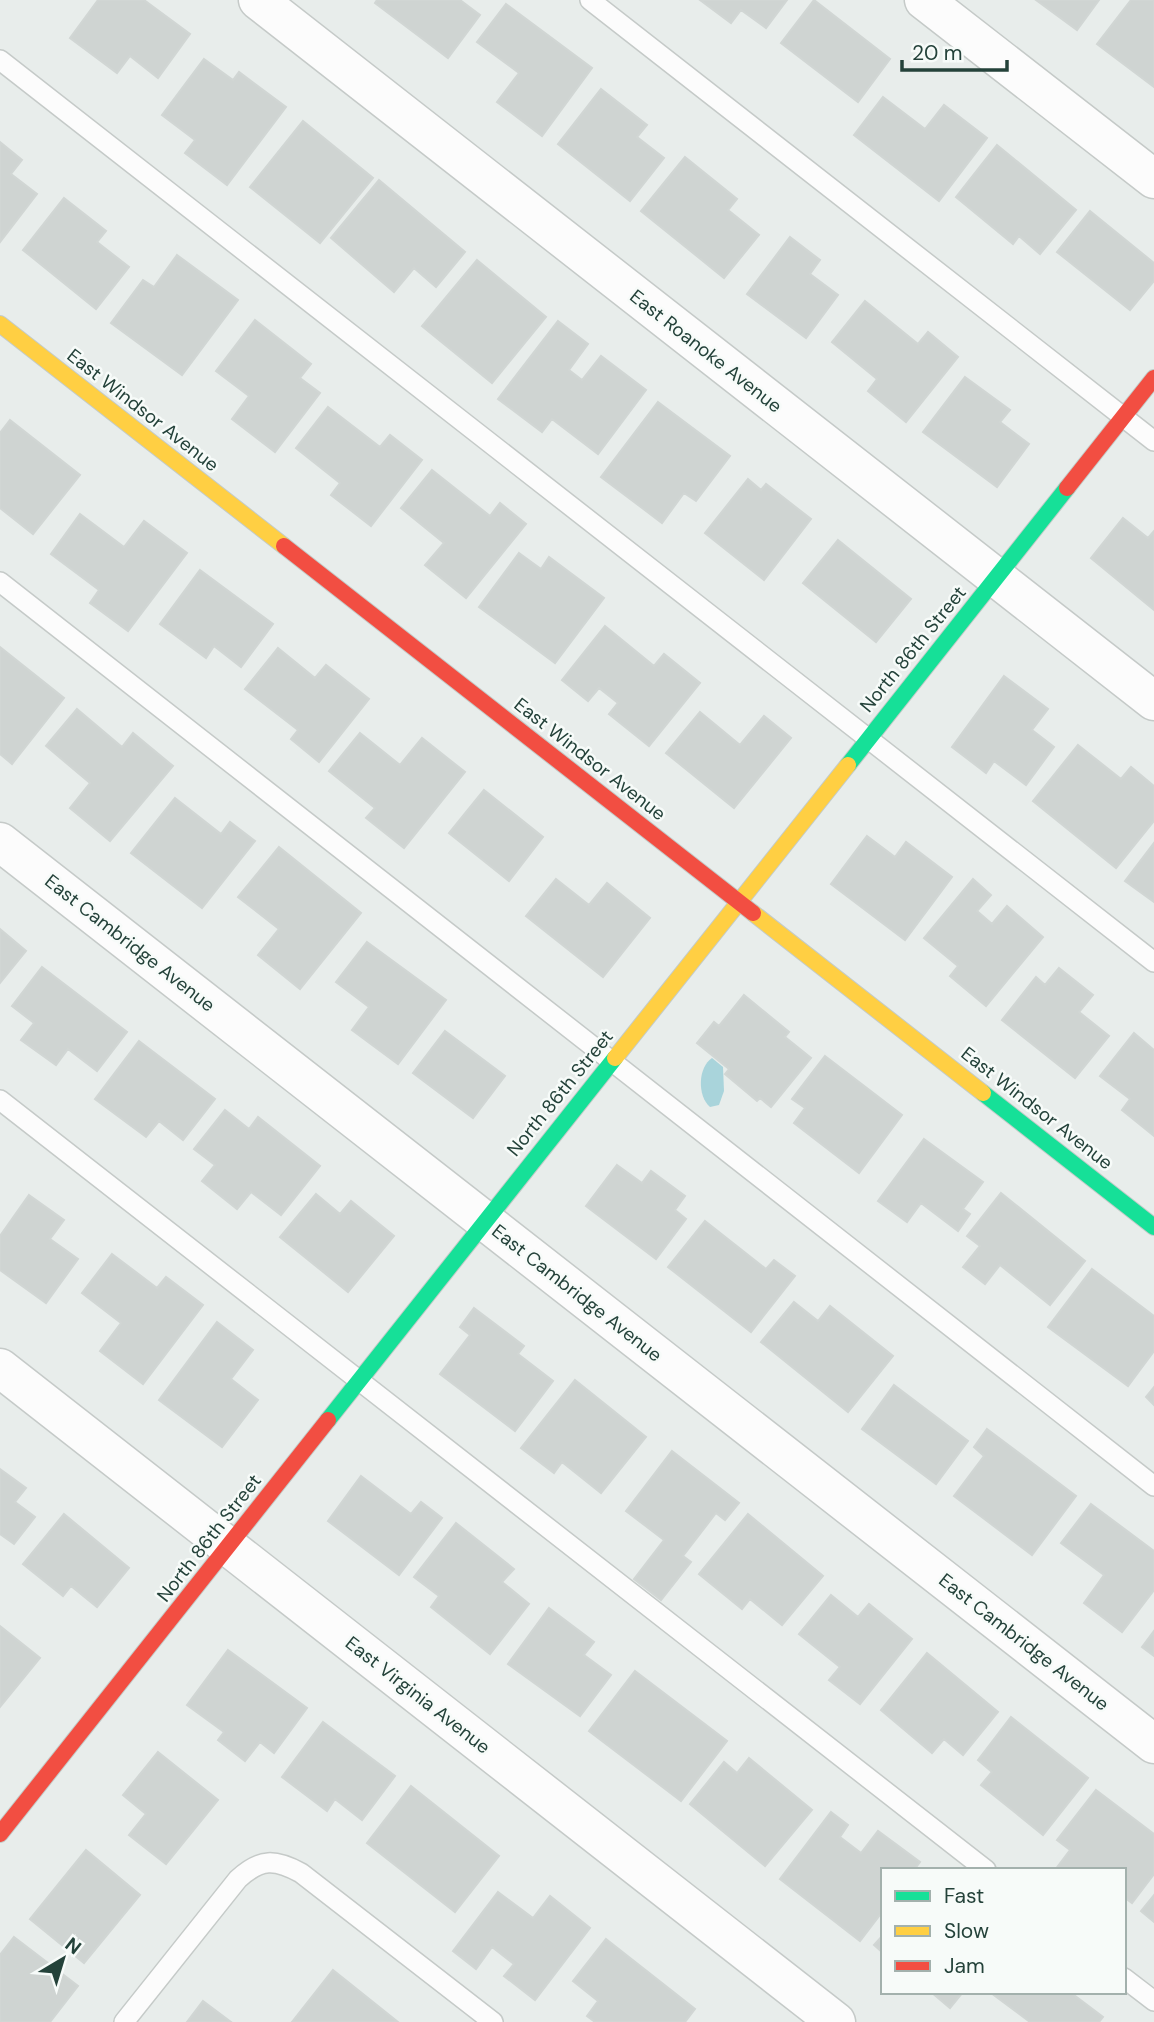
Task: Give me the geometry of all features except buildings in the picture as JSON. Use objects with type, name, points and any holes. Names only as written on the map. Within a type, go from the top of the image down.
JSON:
[{"type":"street","name":"East Roanoke Avenue","points":[[258,0],[1154,701]]},
{"type":"street","points":[[924,0],[1154,179]]},
{"type":"street","name":"East Windsor Avenue","points":[[0,324],[1154,1227]]},
{"type":"street","name":"North 86th Street","points":[[0,1834],[1154,379]]},
{"type":"street","name":"East Cambridge Avenue","points":[[0,842],[1154,1744]]},
{"type":"street","name":"East Virginia Avenue","points":[[0,1368],[836,2022]]},
{"type":"lane","points":[[590,0],[1154,441]]},
{"type":"lane","points":[[0,60],[1154,962]]},
{"type":"lane","points":[[0,582],[1154,1486]]},
{"type":"lane","points":[[0,1100],[983,1868]]},
{"type":"lane","points":[[124,2022],[238,1879],[251,1868],[266,1862],[283,1863],[301,1873],[493,2022]]},
{"type":"lane","points":[[1126,1980],[1154,2001]]},
{"type":"water","points":[[712,1058],[723,1067],[724,1091],[719,1105],[710,1107],[703,1096],[701,1082],[704,1068]]},
{"type":"traffic: fast","points":[[848,765],[1067,488]]},
{"type":"traffic: fast","points":[[328,1420],[615,1058]]},
{"type":"traffic: fast","points":[[983,1093],[1154,1227]]},
{"type":"traffic: slow","points":[[0,324],[284,546]]},
{"type":"traffic: slow","points":[[615,1058],[848,765]]},
{"type":"traffic: slow","points":[[753,913],[983,1093]]},
{"type":"traffic: jam","points":[[1067,488],[1154,378]]},
{"type":"traffic: jam","points":[[284,546],[753,913]]},
{"type":"traffic: jam","points":[[0,1834],[328,1420]]}]
